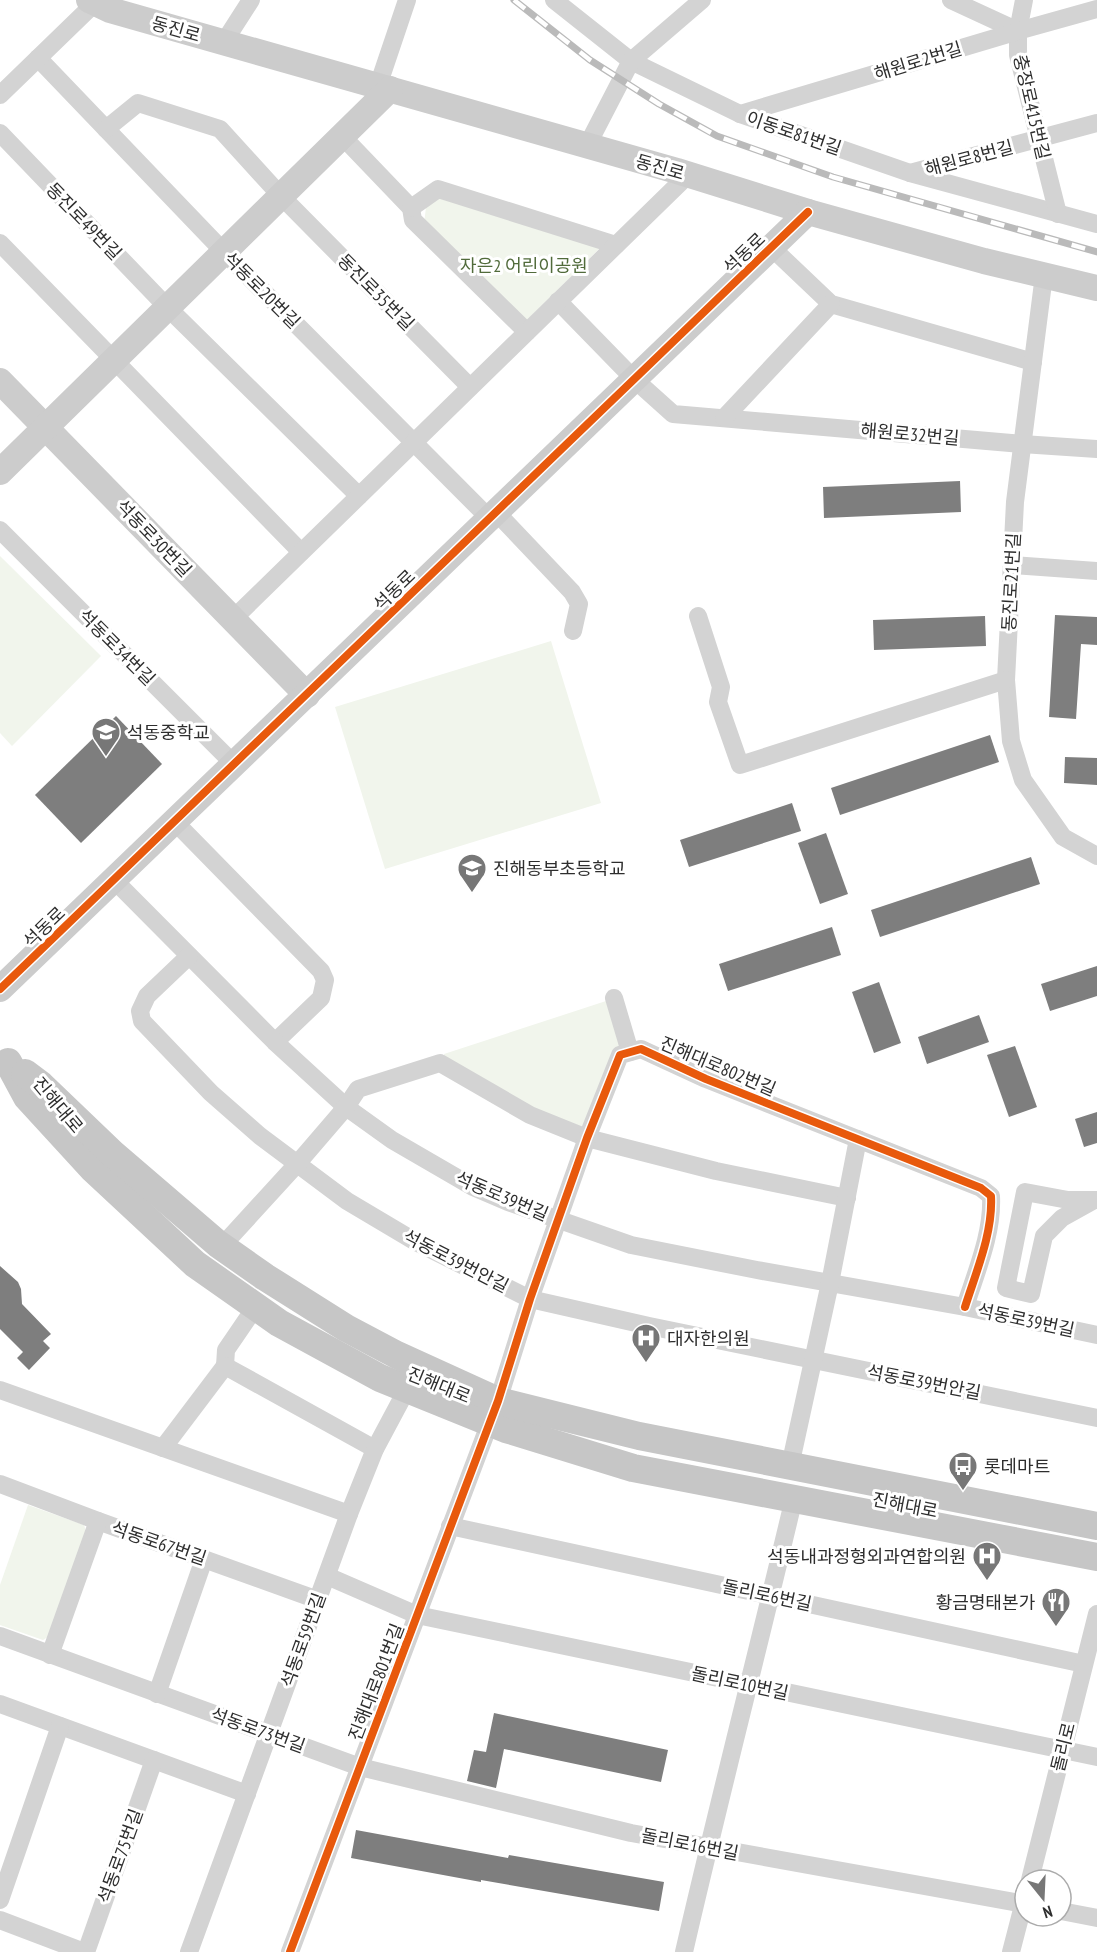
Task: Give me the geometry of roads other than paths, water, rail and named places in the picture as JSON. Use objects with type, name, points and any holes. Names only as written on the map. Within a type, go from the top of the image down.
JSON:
[{"type":"main road","name":"진해대로","points":[[4,1057],[42,1085],[112,1153],[222,1246],[295,1297],[346,1328],[494,1411],[633,1468],[1097,1557]]},
{"type":"main road","name":"진해대로","points":[[4,1057],[27,1098],[93,1168],[195,1264],[279,1323],[380,1378],[407,1389],[494,1411],[639,1436],[1097,1526]]},
{"type":"street","name":"동진로","points":[[224,42],[251,0]]},
{"type":"street","points":[[0,472],[342,136],[384,88],[406,0]]},
{"type":"street","name":"이동로81번길","points":[[554,0],[631,61],[740,114],[910,173],[1097,224]]},
{"type":"street","points":[[587,146],[631,61],[702,0]]},
{"type":"street","points":[[951,0],[1018,31]]},
{"type":"street","name":"충장로415번길","points":[[1024,0],[1018,31],[1018,55],[1058,214]]},
{"type":"street","name":"동진로","points":[[94,1],[110,10],[688,175],[808,212],[984,261],[1097,288]]},
{"type":"street","points":[[0,95],[94,1]]},
{"type":"street","name":"해원로2번길","points":[[740,114],[1097,9]]},
{"type":"street","name":"석동로20번길","points":[[38,58],[224,252],[414,442],[493,515]]},
{"type":"street","points":[[106,129],[138,103],[220,129],[281,196]]},
{"type":"street","name":"해원로8번길","points":[[910,173],[1097,123]]},
{"type":"street","name":"동진로49번길","points":[[0,134],[168,308]]},
{"type":"street","points":[[342,136],[411,208],[412,220],[527,332]]},
{"type":"street","points":[[233,619],[688,175]]},
{"type":"street","points":[[411,208],[438,189],[616,245]]},
{"type":"street","name":"동진로35번길","points":[[281,196],[470,387]]},
{"type":"street","name":"석동로","points":[[0,989],[808,212]]},
{"type":"street","points":[[0,243],[302,552]]},
{"type":"street","name":"석동로","points":[[771,247],[831,304],[1033,362]]},
{"type":"street","name":"동진로21번길","points":[[1044,275],[1015,502],[1006,680],[1011,741],[1023,780],[1063,837],[1097,856]]},
{"type":"street","name":"해원로32번길","points":[[558,301],[634,379],[673,414],[1097,449]]},
{"type":"street","points":[[724,418],[831,304]]},
{"type":"street","points":[[168,308],[359,496]]},
{"type":"street","name":"석동로30번길","points":[[0,381],[307,695]]},
{"type":"street","points":[[493,515],[572,592],[579,604],[573,631]]},
{"type":"street","name":"석동로34번길","points":[[0,530],[235,765]]},
{"type":"street","points":[[1011,565],[1097,571]]},
{"type":"street","points":[[698,616],[721,687],[718,702],[740,765],[1006,680]]},
{"type":"street","points":[[175,822],[321,971],[325,980],[321,998],[275,1042]]},
{"type":"street","name":"석동로39번길","points":[[114,880],[275,1042],[346,1107],[392,1140],[473,1187],[508,1202],[632,1245],[965,1307],[1097,1335]]},
{"type":"street","name":"석동로39번안길","points":[[189,956],[147,996],[140,1011],[142,1021],[211,1093],[260,1136],[346,1201],[416,1242],[530,1299],[649,1326],[1097,1418]]},
{"type":"street","points":[[494,1411],[530,1299],[587,1138],[620,1055],[630,1052],[614,998]]},
{"type":"street","name":"진해대로802번길","points":[[630,1052],[641,1048],[706,1079],[981,1188],[991,1196],[992,1210],[965,1307]]},
{"type":"street","points":[[222,1246],[297,1164],[346,1107],[358,1089],[440,1063],[530,1115],[587,1138],[716,1171],[847,1198]]},
{"type":"street","points":[[790,1466],[814,1360],[858,1139]]},
{"type":"street","points":[[1025,1192],[1068,1200],[1095,1200],[1062,1218],[1044,1236],[1031,1294],[1006,1288],[1025,1192]]},
{"type":"street","points":[[163,1448],[225,1366],[226,1350],[256,1306]]},
{"type":"street","points":[[225,1366],[375,1449]]},
{"type":"street","name":"석동로59번길","points":[[189,1952],[375,1449],[407,1389]]},
{"type":"street","points":[[0,1390],[350,1514]]},
{"type":"street","name":"진해대로801번길","points":[[290,1952],[494,1411]]},
{"type":"street","name":"석동로67번길","points":[[0,1484],[318,1600]]},
{"type":"street","points":[[684,1952],[794,1498]]},
{"type":"street","points":[[51,1655],[98,1521]]},
{"type":"street","name":"돌리로6번길","points":[[450,1526],[1084,1664]]},
{"type":"street","points":[[157,1694],[204,1558]]},
{"type":"street","name":"돌리로10번길","points":[[327,1576],[417,1615],[1097,1757]]},
{"type":"street","name":"돌리로","points":[[1033,1868],[1097,1614]]},
{"type":"street","name":"석동로73번길","points":[[0,1636],[360,1767]]},
{"type":"street","points":[[0,1704],[247,1794]]},
{"type":"street","points":[[0,1900],[60,1726]]},
{"type":"street","name":"석동로75번길","points":[[85,1952],[153,1760]]},
{"type":"street","name":"돌리로16번길","points":[[360,1767],[631,1833],[1013,1900]]},
{"type":"street","points":[[1073,1913],[1097,1918]]},
{"type":"street","points":[[0,1920],[85,1952]]},
{"type":"street","points":[[1011,1952],[1018,1928]]},
{"type":"railway","points":[[514,0],[590,60],[659,104],[717,136],[833,177],[1097,252]]},
{"type":"place","name":"석동중학교","points":[[106,758]]},
{"type":"place","name":"진해동부초등학교","points":[[472,894]]},
{"type":"place","name":"대자한의원","points":[[646,1364]]},
{"type":"place","name":"롯데마트","points":[[963,1492]]},
{"type":"place","name":"석동내과정형외과연합의원","points":[[987,1582]]},
{"type":"place","name":"황금명태본가","points":[[1056,1628]]},
{"type":"park label","name":"자은2 어린이공원","points":[[524,265]]}]
